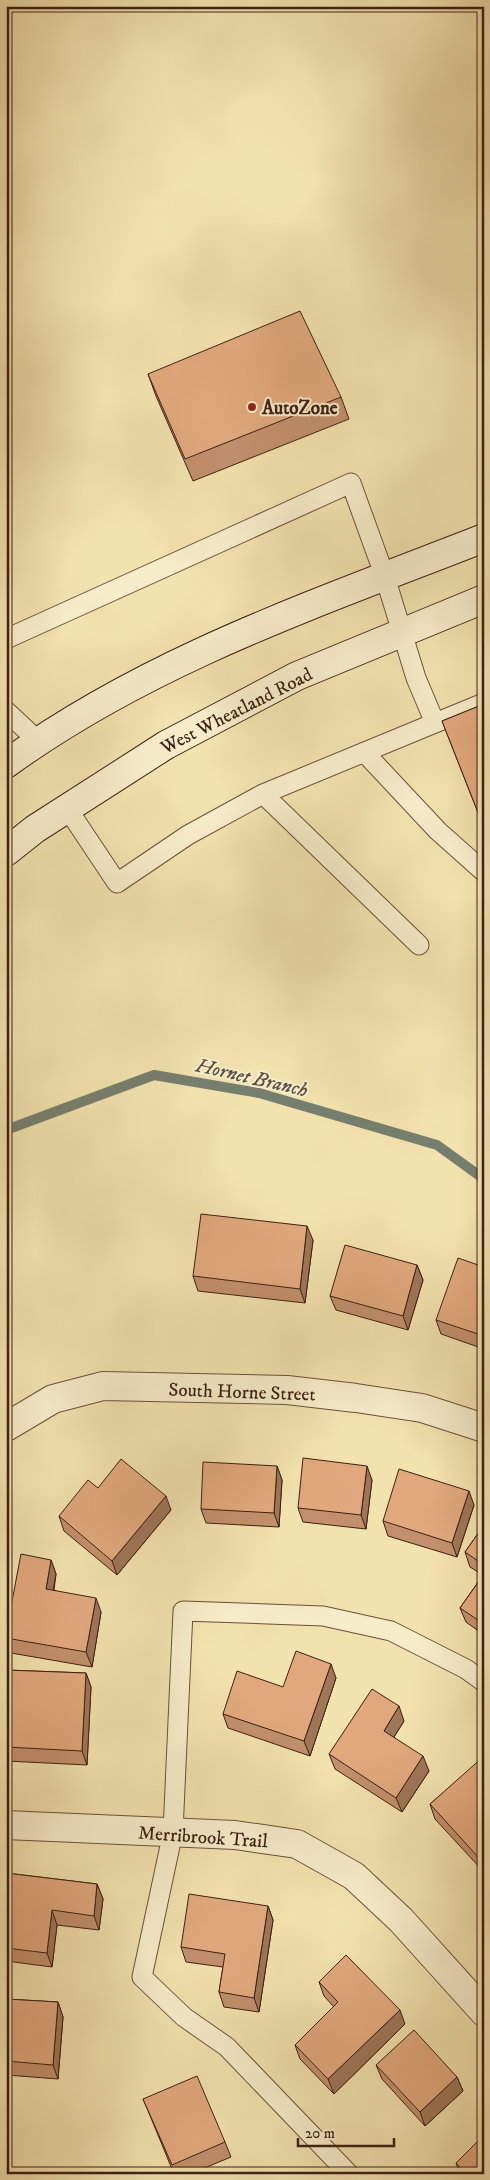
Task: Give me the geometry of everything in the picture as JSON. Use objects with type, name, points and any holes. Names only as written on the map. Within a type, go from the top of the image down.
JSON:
[{"type":"main road","points":[[6,764],[38,741],[183,659],[310,604],[484,538]]},
{"type":"main road","name":"West Wheatland Road","points":[[6,852],[34,829],[166,745],[297,676],[484,599]]},
{"type":"main road","name":"South Horne Street","points":[[6,1427],[53,1399],[103,1386],[287,1390],[422,1408],[484,1428]]},
{"type":"main road","name":"Merribrook Trail","points":[[6,1825],[235,1835],[297,1844],[354,1876],[401,1920],[484,2012]]},
{"type":"lane","points":[[6,639],[351,483],[384,577],[416,678],[435,723]]},
{"type":"lane","points":[[67,808],[117,883],[188,836],[263,794],[484,703]]},
{"type":"lane","points":[[6,711],[38,741]]},
{"type":"lane","points":[[364,752],[438,831],[484,872]]},
{"type":"lane","points":[[263,794],[419,945]]},
{"type":"lane","points":[[349,2174],[227,2047],[184,2017],[142,1977],[173,1832],[183,1611],[323,1616],[391,1631],[466,1668],[484,1682]]},
{"type":"building","name":"AutoZone","points":[[300,311],[341,397],[185,459],[148,374]]},
{"type":"building","points":[[484,704],[484,814],[479,815],[442,721]]},
{"type":"building","points":[[201,1214],[307,1226],[300,1289],[193,1276]]},
{"type":"building","points":[[345,1245],[417,1265],[403,1316],[330,1296]]},
{"type":"building","points":[[458,1258],[484,1267],[484,1336],[436,1320]]},
{"type":"building","points":[[303,1458],[367,1466],[361,1515],[298,1508]]},
{"type":"building","points":[[121,1459],[166,1496],[112,1561],[59,1516],[88,1480],[98,1488]]},
{"type":"building","points":[[203,1462],[277,1466],[274,1513],[201,1509]]},
{"type":"building","points":[[399,1469],[469,1491],[452,1543],[383,1521]]},
{"type":"building","points":[[484,1525],[484,1565],[465,1552]]},
{"type":"building","points":[[21,1554],[51,1560],[46,1589],[96,1598],[86,1652],[6,1638]]},
{"type":"building","points":[[484,1574],[484,1624],[460,1608]]},
{"type":"building","points":[[296,1651],[331,1664],[304,1741],[223,1714],[237,1671],[283,1687]]},
{"type":"building","points":[[6,1670],[86,1673],[82,1751],[6,1747]]},
{"type":"building","points":[[372,1689],[399,1706],[384,1731],[423,1756],[396,1798],[329,1754]]},
{"type":"building","points":[[483,1757],[484,1852],[478,1857],[430,1804]]},
{"type":"building","points":[[6,1873],[97,1884],[94,1916],[52,1910],[47,1953],[6,1948]]},
{"type":"building","points":[[189,1894],[268,1906],[254,1998],[219,1992],[225,1954],[181,1947]]},
{"type":"building","points":[[346,1955],[400,2010],[328,2079],[295,2045],[338,2002],[319,1982]]},
{"type":"building","points":[[6,1999],[58,2002],[53,2065],[6,2061]]},
{"type":"building","points":[[414,2030],[457,2077],[420,2112],[376,2065]]},
{"type":"building","points":[[197,2076],[225,2142],[172,2165],[143,2099]]},
{"type":"building","points":[[484,2135],[484,2174],[466,2174],[456,2163]]},
{"type":"waterway","name":"Hornet Branch","points":[[6,1130],[154,1075],[259,1093],[437,1145],[484,1179]]},
{"type":"place","name":"AutoZone","points":[[252,407]]}]
